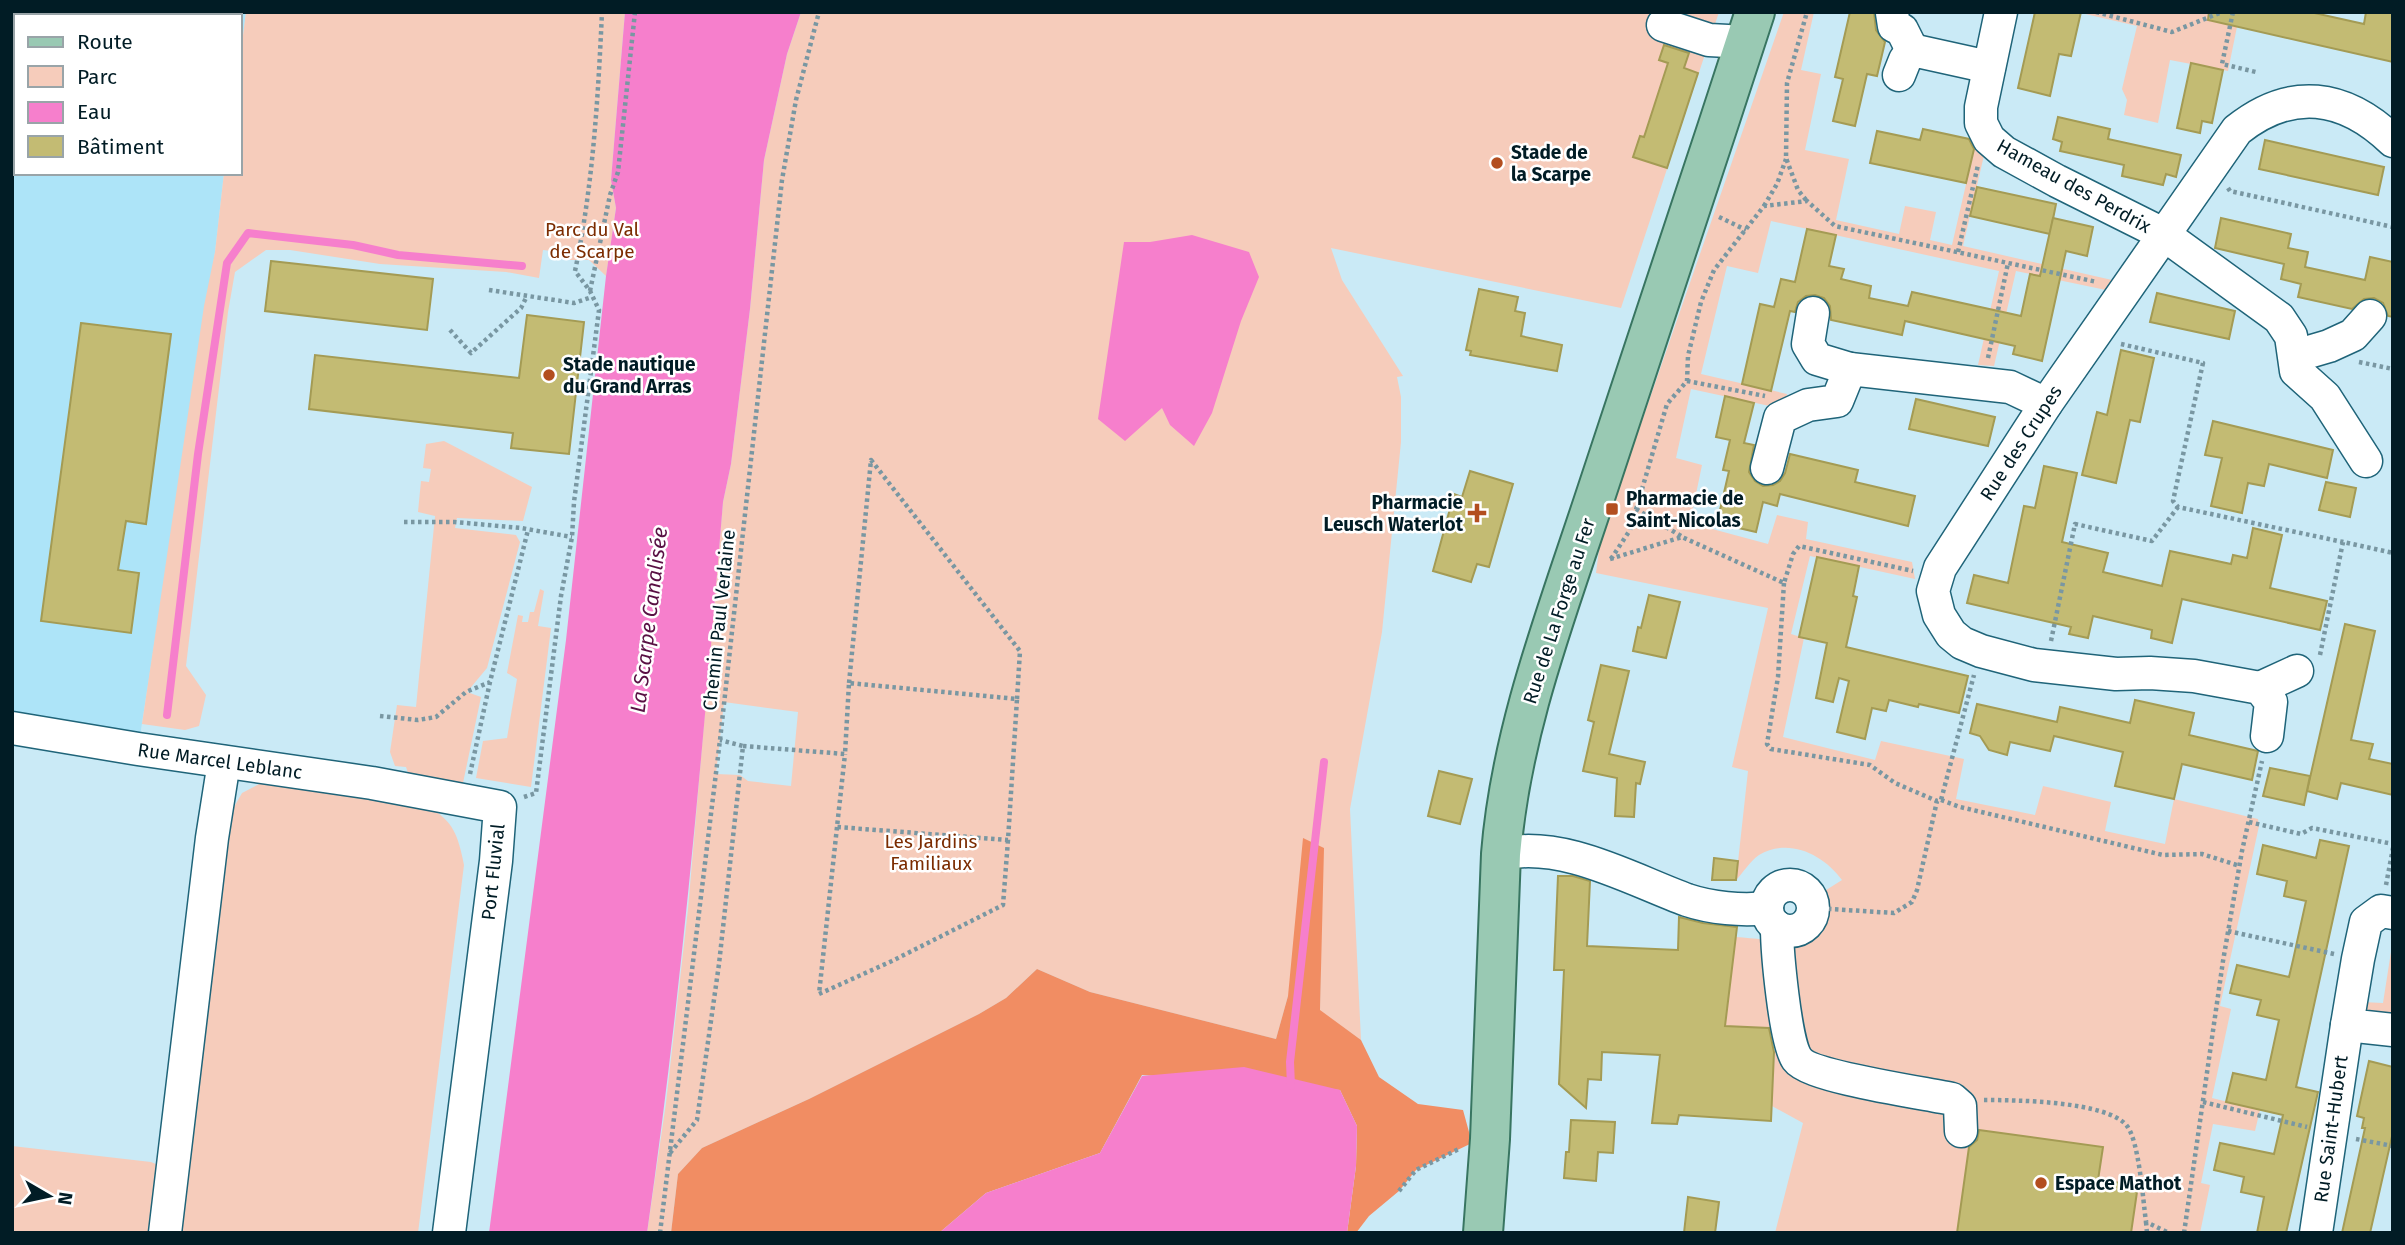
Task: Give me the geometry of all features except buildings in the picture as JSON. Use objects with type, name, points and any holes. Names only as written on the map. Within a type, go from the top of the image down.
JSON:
[{"type":"main road","name":"Rue de La Forge au Fer","points":[[1483,1233],[1490,1139],[1501,854],[1504,815],[1517,743],[1544,652],[1755,12]]},
{"type":"street","name":"Hameau des Perdrix","points":[[2001,12],[1981,107],[1981,123],[1989,139],[2004,152],[2046,175],[2163,234],[2279,318],[2291,336],[2295,364]]},
{"type":"street","points":[[1892,13],[1894,26],[1902,30],[1906,63],[1989,67]]},
{"type":"street","points":[[1663,25],[1709,40],[1728,41],[1743,49]]},
{"type":"street","name":"Rue des Crupes","points":[[2266,695],[2194,676],[2116,674],[2034,664],[1981,651],[1962,643],[1951,634],[1939,615],[1933,591],[1940,568],[2046,404],[2237,130],[2255,116],[2279,105],[2301,101],[2339,106],[2358,113],[2393,141]]},
{"type":"street","points":[[1813,313],[1808,344],[1817,359],[1850,369],[2010,387],[2046,404]]},
{"type":"street","points":[[2366,461],[2325,397],[2295,364],[2353,335],[2370,316]]},
{"type":"street","points":[[1768,468],[1780,418],[1822,403],[1850,369]]},
{"type":"street","points":[[2267,736],[2266,695],[2297,671]]},
{"type":"street","name":"Rue Marcel Leblanc","points":[[12,728],[331,776],[464,798],[500,807]]},
{"type":"street","points":[[165,1233],[212,838],[224,762]]},
{"type":"street","name":"Port Fluvial","points":[[449,1233],[496,861],[500,807]]},
{"type":"street","points":[[1501,854],[1517,851],[1550,853],[1602,866],[1690,901],[1772,917]]},
{"type":"street","points":[[1814,908],[1809,894],[1797,885],[1790,884],[1772,894],[1772,917],[1790,1046],[1798,1061],[1819,1072],[1952,1099],[1960,1106],[1961,1131]]},
{"type":"street","name":"Rue Saint-Hubert","points":[[2316,1233],[2329,1134],[2366,922],[2387,912]]},
{"type":"street","points":[[2347,1025],[2393,1030]]},
{"type":"path","points":[[404,522],[455,522],[572,537],[574,502],[599,310],[575,271],[592,170],[602,12]]},
{"type":"path","points":[[489,290],[575,303],[591,294],[610,195],[618,172],[635,12]]},
{"type":"path","name":"Chemin Paul Verlaine","points":[[660,1233],[720,740],[782,180],[796,100],[819,12]]},
{"type":"path","points":[[1764,206],[1777,184],[1786,158],[1787,83],[1807,12]]},
{"type":"path","points":[[2096,12],[2172,32],[2222,12]]},
{"type":"path","points":[[2233,12],[2222,64],[2256,72]]},
{"type":"path","points":[[1958,252],[1982,148],[1989,139]]},
{"type":"path","points":[[1786,158],[1798,190],[1807,201]]},
{"type":"path","points":[[2209,167],[2220,174],[2230,191],[2393,227]]},
{"type":"path","points":[[1728,222],[1746,230]]},
{"type":"path","points":[[1983,383],[2008,263]]},
{"type":"path","points":[[450,330],[471,353],[521,308],[527,296]]},
{"type":"path","points":[[2095,332],[2111,342],[2203,363],[2173,501],[2178,507],[2393,553]]},
{"type":"path","points":[[1687,381],[1822,403]]},
{"type":"path","points":[[871,460],[1020,651],[1017,699],[1003,905],[819,994],[845,754],[849,682],[871,460]]},
{"type":"path","points":[[2046,665],[2076,524],[2151,541],[2178,507]]},
{"type":"path","points":[[1636,509],[1682,537],[1784,583]]},
{"type":"path","points":[[464,798],[527,530]]},
{"type":"path","name":"Port Fluvial","points":[[500,807],[536,793],[561,596],[572,537]]},
{"type":"path","points":[[1603,561],[1682,537]]},
{"type":"path","points":[[2297,671],[2317,666],[2343,542]]},
{"type":"path","points":[[1938,577],[1799,546],[1793,554],[1784,583],[1778,677],[1767,744],[1771,749],[1870,765],[1895,783],[1960,807],[2164,855],[2202,853],[2240,866]]},
{"type":"path","points":[[1814,908],[1894,913],[1912,902],[1981,651]]},
{"type":"path","points":[[380,716],[418,720],[436,717],[466,692],[490,682]]},
{"type":"path","points":[[849,682],[1017,699]]},
{"type":"path","points":[[2184,1233],[2228,931],[2267,736]]},
{"type":"path","points":[[720,740],[743,746],[845,754]]},
{"type":"path","points":[[669,1153],[697,1120],[719,964],[743,746]]},
{"type":"path","points":[[2249,822],[2301,834],[2312,828],[2393,846],[2387,912]]},
{"type":"path","points":[[836,827],[1008,840]]},
{"type":"path","points":[[2228,931],[2358,959]]},
{"type":"path","points":[[2004,1100],[2081,1106],[2111,1115],[2126,1125],[2133,1138],[2147,1233]]},
{"type":"path","points":[[2203,1102],[2329,1134],[2393,1146]]},
{"type":"path","points":[[1399,1191],[1416,1170],[1472,1143],[1490,1139]]},
{"type":"path","points":[[2146,1222],[2169,1233]]},
{"type":"shaded area","points":[[12,12],[246,12],[242,43],[242,14],[14,14],[14,175],[224,175],[215,252],[138,749],[12,728]]},
{"type":"shaded area","points":[[1303,838],[1324,848],[1320,1010],[1361,1040],[1379,1077],[1418,1104],[1463,1110],[1472,1143],[1416,1170],[1399,1191],[1369,1216],[1356,1233],[1347,1233],[1356,1166],[1357,1126],[1340,1090],[1142,1075],[1100,1153],[986,1193],[939,1233],[671,1233],[678,1174],[702,1148],[809,1099],[979,1014],[1006,998],[1037,969],[1090,992],[1276,1039],[1288,996]]},
{"type":"green space","name":"Parc du Val de Scarpe","points":[[246,12],[625,12],[611,180],[616,208],[606,276],[589,260],[570,260],[570,253],[543,250],[539,278],[506,272],[380,264],[290,250],[266,250],[235,272],[186,666],[206,695],[199,726],[185,730],[142,724],[204,306],[215,252],[224,175],[242,175],[242,43]]},
{"type":"green space","name":"Les Jardins Familiaux","points":[[801,12],[1719,12],[1621,308],[1331,248],[1342,280],[1403,376],[1397,377],[1401,397],[1401,442],[1382,632],[1350,809],[1361,1040],[1320,1011],[1321,934],[1288,996],[1276,1039],[1090,992],[1037,969],[1006,998],[979,1014],[809,1099],[702,1148],[678,1174],[671,1233],[647,1233],[666,1103],[688,909],[723,502],[731,464],[750,309],[764,160],[787,54]],"holes":[[[724,702],[798,712],[791,786],[748,781],[740,775],[716,774]]]},
{"type":"green space","points":[[1784,12],[1814,12],[1801,70],[1821,74],[1805,150],[1849,159],[1836,220],[1899,234],[1905,206],[1936,212],[1930,240],[1952,245],[1976,141],[1985,151],[1963,246],[2112,280],[2106,290],[2016,271],[1994,366],[1978,365],[1999,271],[1771,221],[1758,273],[1727,266],[1701,374],[1787,394],[1784,409],[1691,389],[1676,458],[1702,465],[1690,523],[1768,544],[1777,515],[1808,522],[1806,539],[1912,562],[1915,579],[1810,556],[1791,634],[1804,638],[1783,737],[1875,760],[1881,741],[1964,759],[1956,799],[2035,815],[2043,786],[2111,802],[2105,831],[2165,844],[2174,799],[2258,819],[2259,826],[2220,1006],[2231,1009],[2212,1098],[2260,1110],[2255,1131],[2213,1124],[2201,1183],[2210,1185],[2200,1233],[2131,1233],[2137,1186],[2098,1180],[2103,1147],[1972,1129],[1957,1233],[1775,1233],[1803,1123],[1772,1106],[1776,1028],[1725,1026],[1736,937],[1761,939],[1788,946],[1805,943],[1819,932],[1827,918],[1827,901],[1823,892],[1842,880],[1816,856],[1794,848],[1782,848],[1759,855],[1736,880],[1748,771],[1732,767],[1768,608],[1596,573],[1600,542]]},
{"type":"green space","points":[[2240,12],[2228,71],[2170,60],[2158,123],[2124,115],[2127,100],[2122,89],[2137,26],[2081,13]]},
{"type":"green space","points":[[444,441],[532,487],[523,521],[457,518],[455,528],[516,535],[520,542],[487,668],[467,692],[481,697],[463,783],[409,776],[406,767],[395,766],[390,752],[397,705],[416,707],[435,516],[418,512],[421,481],[429,482],[431,469],[423,468],[426,444]]},
{"type":"green space","points":[[540,589],[544,591],[538,626],[551,628],[531,787],[476,778],[483,741],[507,738],[517,679],[507,673],[518,615],[523,616],[522,622],[528,622],[530,612],[534,612]]},
{"type":"green space","points":[[263,782],[427,806],[443,817],[457,838],[464,865],[418,1233],[179,1233],[230,814],[242,793]]},
{"type":"green space","points":[[2393,939],[2393,1022],[2371,1018],[2362,1002],[2383,1003]]},
{"type":"green space","points":[[12,1146],[158,1165],[151,1233],[12,1233]]},
{"type":"water","name":"La Scarpe Canalisée","points":[[625,12],[801,12],[787,54],[764,160],[750,309],[731,464],[723,502],[681,959],[647,1233],[489,1233],[566,640],[606,276],[616,208],[611,180]]},
{"type":"water","points":[[1192,235],[1249,252],[1259,277],[1241,321],[1212,413],[1194,446],[1170,425],[1162,408],[1125,441],[1098,419],[1124,242],[1150,242]]},
{"type":"water","points":[[1244,1067],[1340,1090],[1357,1126],[1356,1166],[1347,1233],[939,1233],[986,1193],[1100,1153],[1142,1076]]},
{"type":"waterway","points":[[167,715],[198,454],[227,263],[248,233],[353,245],[398,255],[522,266]]},
{"type":"waterway","points":[[1291,1086],[1290,1062],[1324,762]]},
{"type":"place","name":"Stade de la Scarpe","points":[[1497,163]]},
{"type":"place","name":"Stade nautique du Grand Arras","points":[[549,375]]},
{"type":"place","name":"Pharmacie de Saint-Nicolas","points":[[1612,509]]},
{"type":"place","name":"Pharmacie Leusch Waterlot","points":[[1477,513]]},
{"type":"place","name":"Espace Mathot","points":[[2041,1183]]}]
